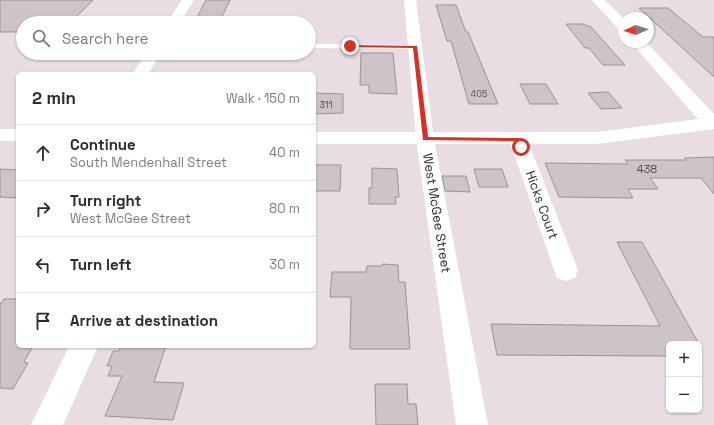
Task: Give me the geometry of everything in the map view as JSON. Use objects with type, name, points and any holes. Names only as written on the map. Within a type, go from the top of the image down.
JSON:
[{"type":"street","points":[[178,16],[188,0]]},
{"type":"street","name":"West McGee Street","points":[[410,0],[425,139],[472,425]]},
{"type":"street","points":[[598,0],[618,21]]},
{"type":"street","points":[[643,48],[701,112],[714,123]]},
{"type":"street","points":[[141,72],[149,60]]},
{"type":"street","points":[[316,138],[597,138],[714,123]]},
{"type":"street","points":[[0,135],[16,135]]},
{"type":"street","name":"Hicks Court","points":[[518,139],[566,270]]},
{"type":"street","points":[[47,425],[83,348]]},
{"type":"lane","points":[[316,46],[415,46]]},
{"type":"building","points":[[0,0],[93,0],[77,16],[16,16],[16,32],[0,32]]},
{"type":"building","points":[[206,0],[230,0],[222,16],[198,16]]},
{"type":"building","points":[[436,5],[456,5],[466,32],[468,32],[498,104],[469,104],[451,41],[447,41]]},
{"type":"building","points":[[639,8],[668,8],[703,37],[714,37],[714,77],[654,22],[654,12],[643,12]]},
{"type":"building","points":[[566,24],[585,24],[586,26],[590,26],[625,65],[603,65],[589,48],[585,48]]},
{"type":"building","points":[[361,53],[393,53],[397,94],[369,93],[369,85],[360,85]]},
{"type":"building","points":[[520,84],[546,84],[558,104],[530,104]]},
{"type":"building","points":[[608,92],[622,108],[601,109],[588,93]]},
{"type":"building","points":[[316,93],[343,94],[343,113],[316,114]]},
{"type":"building","points":[[714,157],[714,194],[701,178],[650,178],[658,189],[628,189],[633,198],[559,197],[545,163],[628,164],[625,160],[686,160],[685,158]]},
{"type":"building","points":[[316,165],[341,165],[340,191],[316,191]]},
{"type":"building","points":[[372,168],[397,169],[399,197],[395,197],[396,204],[369,204],[369,188],[372,188]]},
{"type":"building","points":[[0,169],[16,170],[16,198],[0,197]]},
{"type":"building","points":[[474,169],[502,169],[508,187],[479,187]]},
{"type":"building","points":[[442,176],[466,176],[470,192],[445,191]]},
{"type":"building","points":[[617,242],[642,242],[697,341],[666,341],[666,356],[497,355],[491,324],[660,326]]},
{"type":"building","points":[[382,264],[398,265],[399,282],[405,282],[410,349],[350,349],[351,297],[330,297],[332,272],[366,272],[367,266],[382,266]]},
{"type":"building","points":[[4,299],[16,299],[16,348],[32,348],[24,362],[28,363],[13,389],[0,388],[0,304]]},
{"type":"building","points":[[120,348],[165,348],[154,382],[184,383],[173,420],[105,416],[122,376],[108,376],[112,366],[107,366],[113,351],[119,351]]},
{"type":"building","points":[[375,384],[407,384],[408,404],[416,404],[418,425],[376,425]]},
{"type":"route","points":[[350,46],[415,46],[425,139],[518,139],[521,147]]}]
